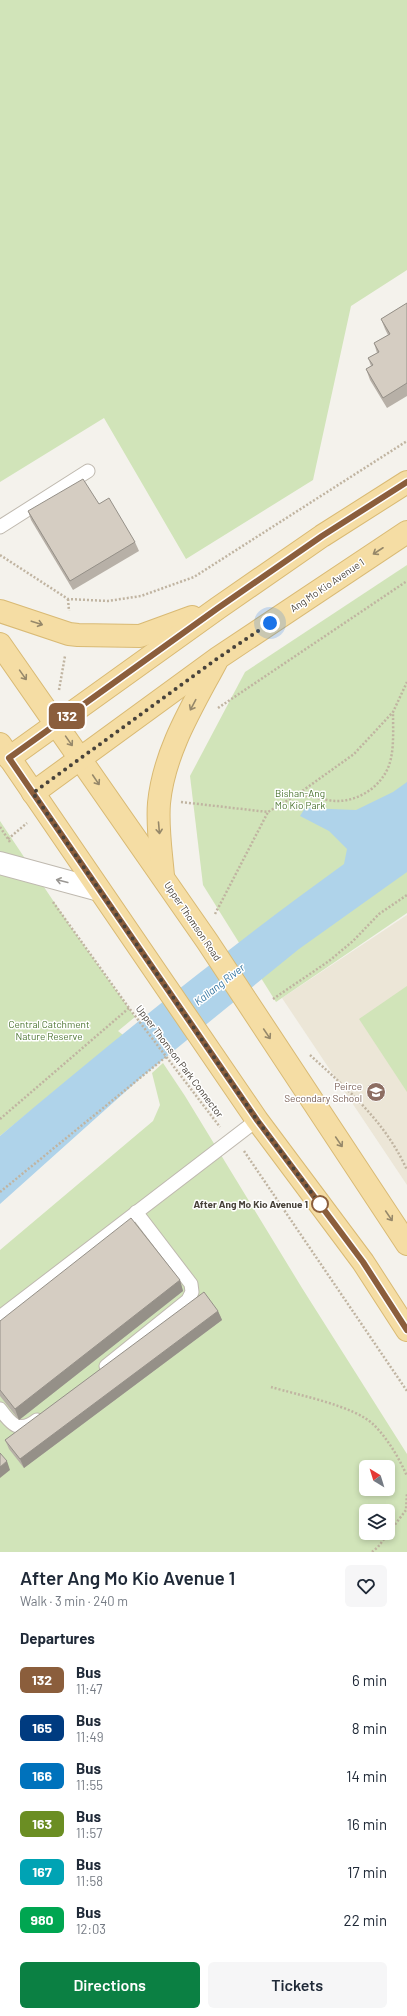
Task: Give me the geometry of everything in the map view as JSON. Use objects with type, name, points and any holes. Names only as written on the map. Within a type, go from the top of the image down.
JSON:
[{"type":"main road","points":[[407,482],[322,536],[218,608],[56,724],[5,751],[99,890],[200,1034],[257,1120],[363,1262],[407,1330]]},
{"type":"main road","name":"Ang Mo Kio Avenue 1","points":[[33,793],[218,658],[407,532]]},
{"type":"main road","points":[[0,611],[69,634],[140,636],[218,608]]},
{"type":"main road","name":"Upper Thomson Road","points":[[0,644],[163,876],[407,1244]]},
{"type":"main road","points":[[163,876],[158,823],[159,802],[166,772],[175,739],[218,658]]},
{"type":"street","points":[[0,863],[32,873],[99,890]]},
{"type":"lane","points":[[0,527],[88,471]]},
{"type":"lane","points":[[0,1317],[257,1120]]},
{"type":"lane","points":[[96,1373],[188,1300],[192,1292],[191,1284],[136,1212]]},
{"type":"lane","points":[[0,1408],[10,1422],[17,1427],[28,1427],[47,1412]]},
{"type":"path","points":[[0,555],[68,599],[108,601],[141,596],[194,577],[407,441]]},
{"type":"path","points":[[213,713],[217,708],[257,680],[407,581]]},
{"type":"path","points":[[211,921],[268,812],[298,794],[354,754],[393,712],[407,682]]},
{"type":"path","points":[[298,794],[335,801],[350,799],[365,794],[377,784],[386,772],[391,758],[393,712]]},
{"type":"path","points":[[176,802],[268,812]]},
{"type":"path","points":[[0,827],[12,844]]},
{"type":"path","name":"Upper Thomson Park Connector","points":[[32,873],[129,1008],[167,1056],[218,1126],[235,1137],[407,1391]]},
{"type":"path","points":[[270,1000],[329,961],[353,941],[379,914],[407,895]]},
{"type":"path","points":[[0,1119],[129,1008]]},
{"type":"path","points":[[309,1053],[370,1111],[400,1154],[407,1170]]},
{"type":"path","points":[[0,1192],[167,1056]]},
{"type":"path","points":[[271,1387],[346,1408],[374,1424],[397,1455],[407,1476]]},
{"type":"path","points":[[372,1552],[406,1510],[407,1493]]},
{"type":"shaded area","name":"Peirce Secondary School","points":[[407,915],[407,1185],[282,998]]},
{"type":"green space","points":[[0,0],[407,0],[407,270],[351,306],[313,480],[186,559],[104,418],[0,482]]},
{"type":"green space","name":"Bishan-Ang Mo Kio Park","points":[[407,565],[407,913],[276,1002],[203,885],[190,776],[245,672]]},
{"type":"green space","name":"Central Catchment Nature Reserve","points":[[0,821],[70,926],[135,1017],[118,1031],[123,1035],[0,1136]]},
{"type":"green space","points":[[407,986],[407,1092],[359,1019]]},
{"type":"green space","points":[[163,1063],[407,1454],[407,1552],[0,1552],[0,1250],[153,1121],[160,1105],[152,1073]]},
{"type":"water","name":"Kallang River","points":[[407,782],[407,872],[299,949],[144,1075],[0,1204],[0,1136],[169,997],[256,929],[344,864],[347,849],[329,831],[300,816],[305,808],[356,810],[393,792]]},
{"type":"building","points":[[407,303],[407,383],[383,398],[366,369],[373,365],[368,358],[379,352],[374,343],[390,334],[381,319]]},
{"type":"building","points":[[83,479],[99,504],[109,498],[135,542],[70,581],[28,511]]},
{"type":"building","points":[[131,1218],[180,1280],[15,1409],[0,1390],[0,1321]]},
{"type":"building","points":[[204,1292],[218,1311],[20,1459],[5,1440]]},
{"type":"building","points":[[0,1453],[7,1461],[0,1467]]},
{"type":"bus line","name":"132","points":[[407,482],[322,536],[218,608],[9,758],[193,1024],[257,1120],[363,1262],[407,1330]]},
{"type":"place","name":"Peirce Secondary School","points":[[376,1092]]},
{"type":"place","name":"After Ang Mo Kio Avenue 1","points":[[320,1204]]},
{"type":"route","points":[[270,623],[218,658],[94,750],[33,793],[75,856],[193,1024],[257,1120],[320,1204]]}]
